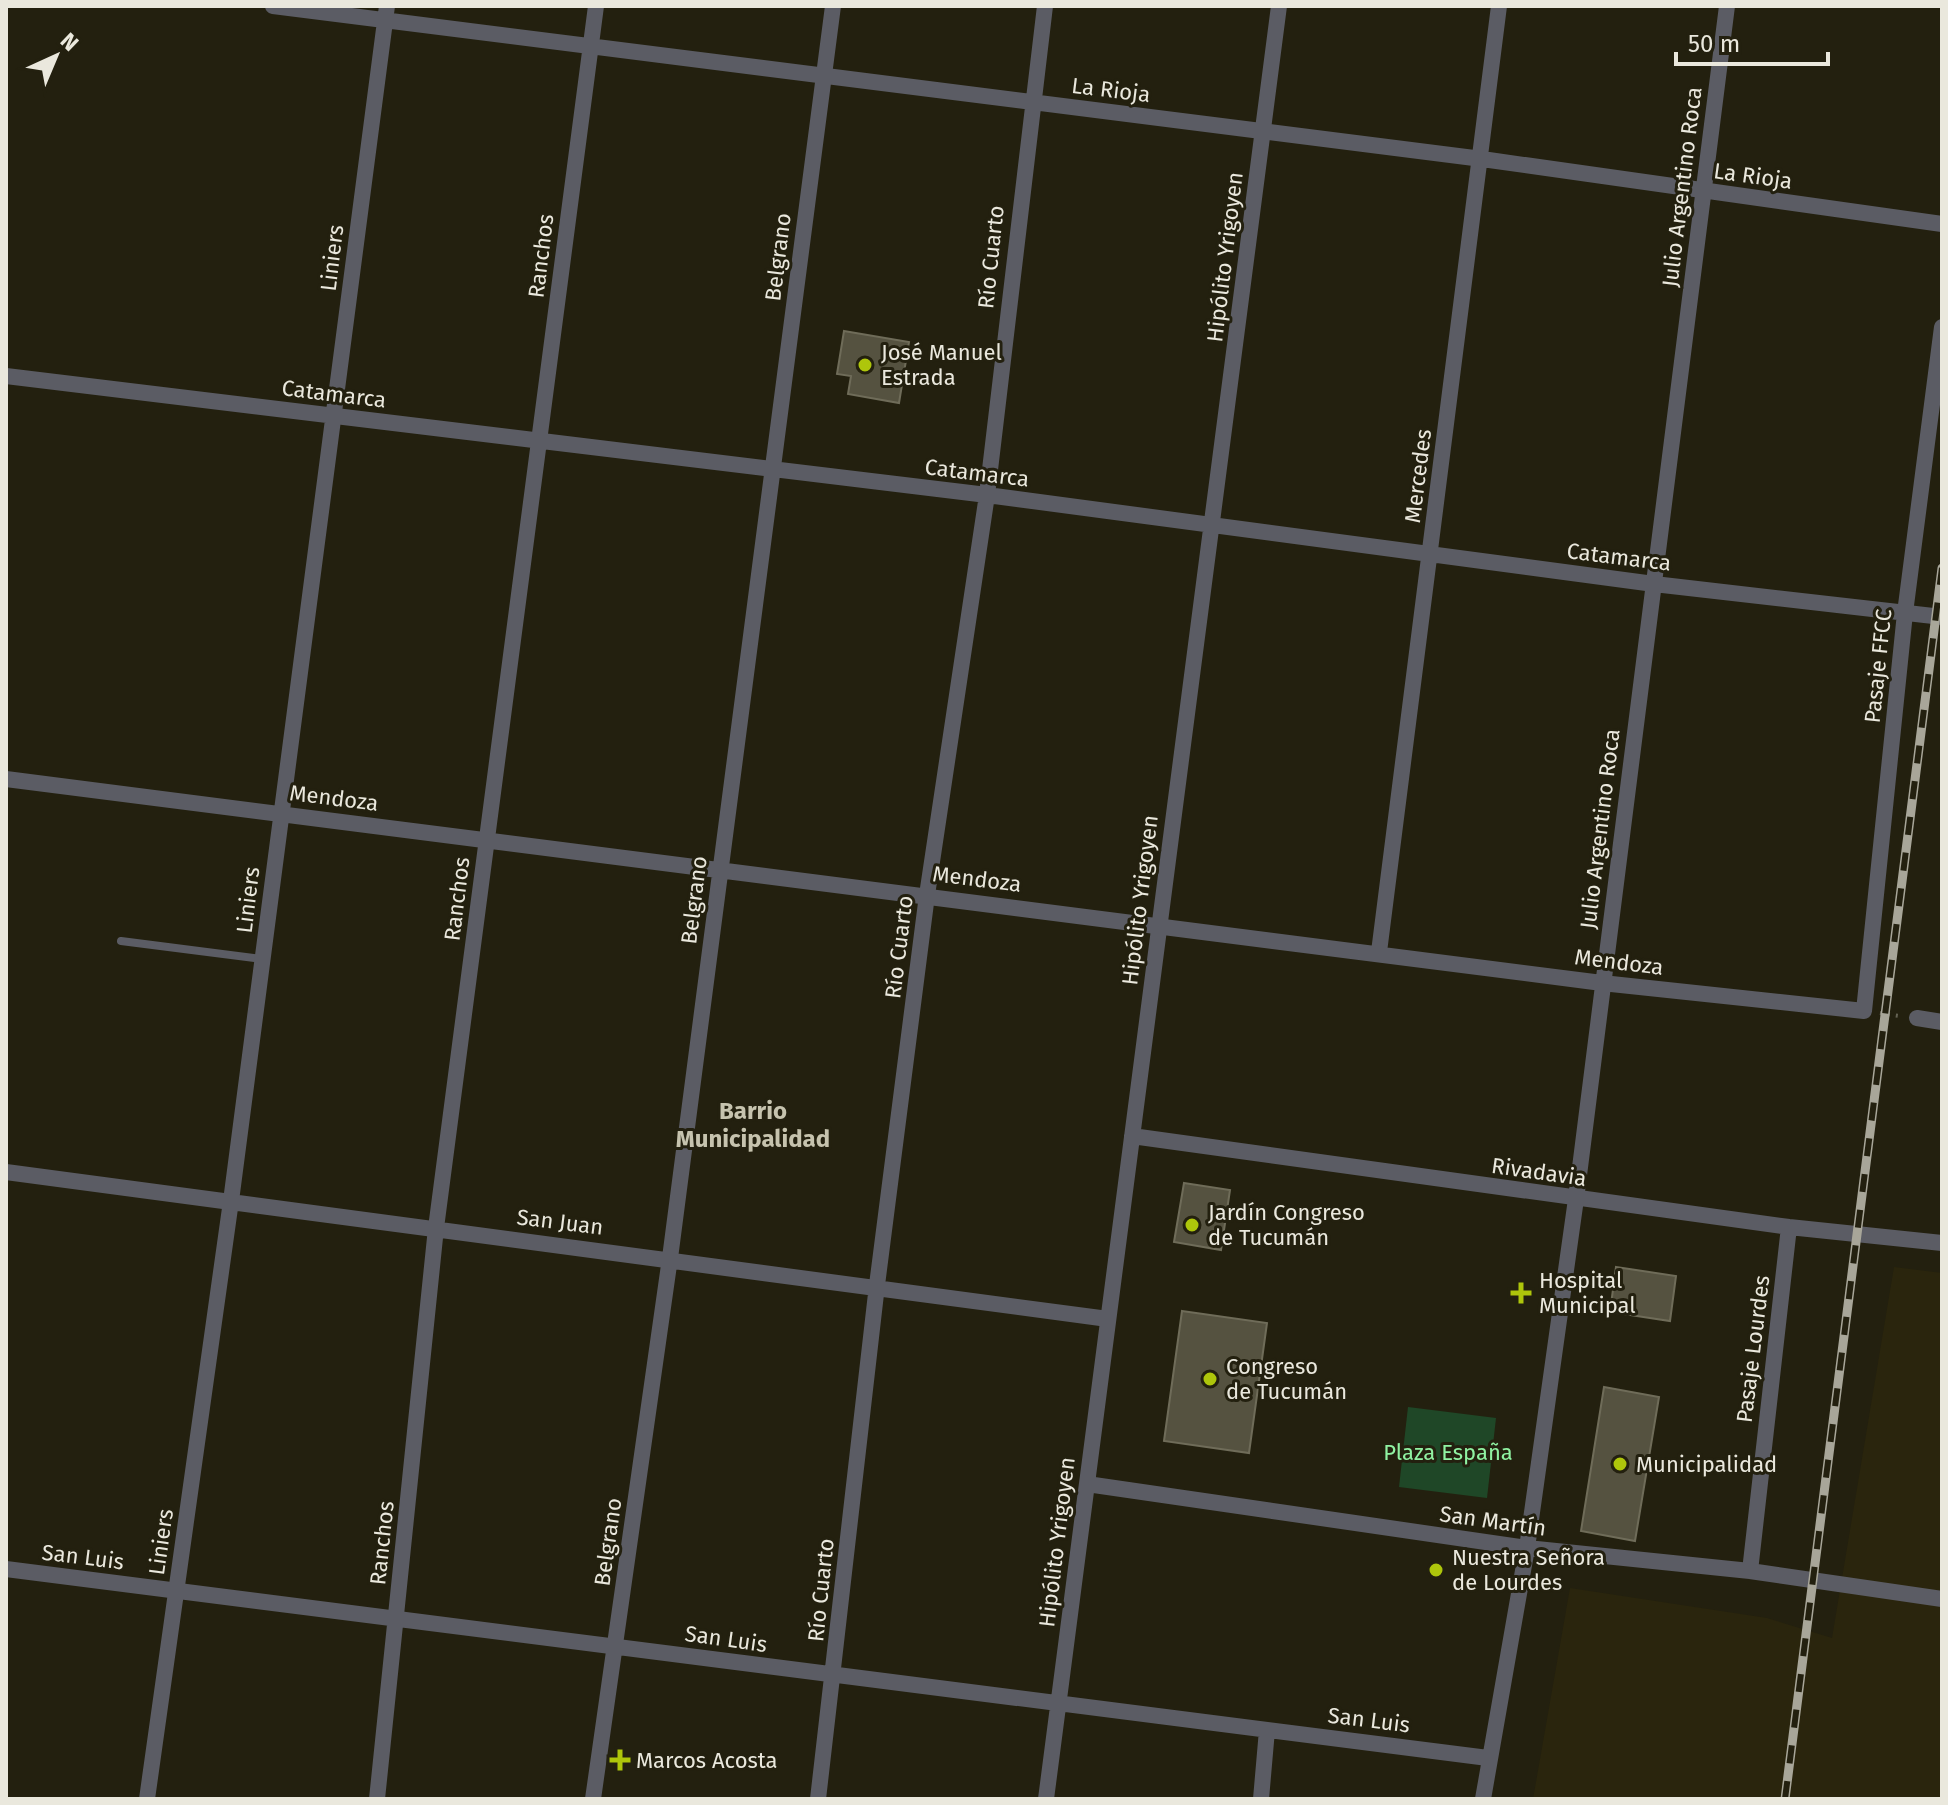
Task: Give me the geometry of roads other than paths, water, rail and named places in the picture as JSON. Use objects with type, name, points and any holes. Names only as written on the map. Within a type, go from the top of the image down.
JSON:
[{"type":"street","name":"La Rioja","points":[[273,6],[386,13],[590,46],[1482,159],[1942,224]]},
{"type":"street","name":"Ranchos","points":[[377,1799],[436,1228],[596,6]]},
{"type":"street","name":"Belgrano","points":[[593,1799],[670,1258],[833,6]]},
{"type":"street","name":"Río Cuarto","points":[[818,1799],[877,1285],[927,895],[987,495],[1031,102],[1045,6]]},
{"type":"street","name":"Hipólito Yrigoyen","points":[[1046,1799],[1279,6]]},
{"type":"street","name":"Mercedes","points":[[1379,952],[1499,6]]},
{"type":"street","name":"Julio Argentino Roca","points":[[1483,1799],[1527,1548],[1576,1199],[1727,6]]},
{"type":"street","name":"Liniers","points":[[147,1799],[231,1201],[386,13]]},
{"type":"street","name":"Pasaje FFCC","points":[[1864,1011],[1905,613],[1942,327]]},
{"type":"street","name":"Catamarca","points":[[6,376],[987,495],[1654,584],[1942,617]]},
{"type":"street","name":"Mendoza","points":[[6,779],[1379,952],[1602,983],[1864,1011]]},
{"type":"street","points":[[1917,1018],[1942,1022]]},
{"type":"street","name":"Rivadavia","points":[[1132,1136],[1576,1199],[1942,1243]]},
{"type":"street","name":"San Juan","points":[[6,1172],[877,1285],[1108,1319]]},
{"type":"street","name":"Pasaje Lourdes","points":[[1750,1571],[1789,1227]]},
{"type":"street","name":"San Martín","points":[[1087,1484],[1527,1548],[1750,1571],[1942,1599]]},
{"type":"street","name":"San Luis","points":[[6,1569],[1488,1758]]},
{"type":"street","points":[[1261,1799],[1267,1730]]},
{"type":"lane","points":[[121,941],[263,959]]},
{"type":"railway","points":[[1785,1799],[1942,568]]},
{"type":"place","name":"José Manuel Estrada","points":[[865,365]]},
{"type":"place","name":"Jardín Congreso de Tucumán","points":[[1192,1225]]},
{"type":"place","name":"Hospital Municipal","points":[[1521,1293]]},
{"type":"place","name":"Congreso de Tucumán","points":[[1210,1379]]},
{"type":"place","name":"Municipalidad","points":[[1620,1464]]},
{"type":"place","name":"Nuestra Señora de Lourdes","points":[[1436,1570]]},
{"type":"place","name":"Marcos Acosta","points":[[620,1760]]},
{"type":"district","name":"Barrio Municipalidad","points":[[753,1125]]},
{"type":"park label","name":"Plaza España","points":[[1448,1452]]}]
